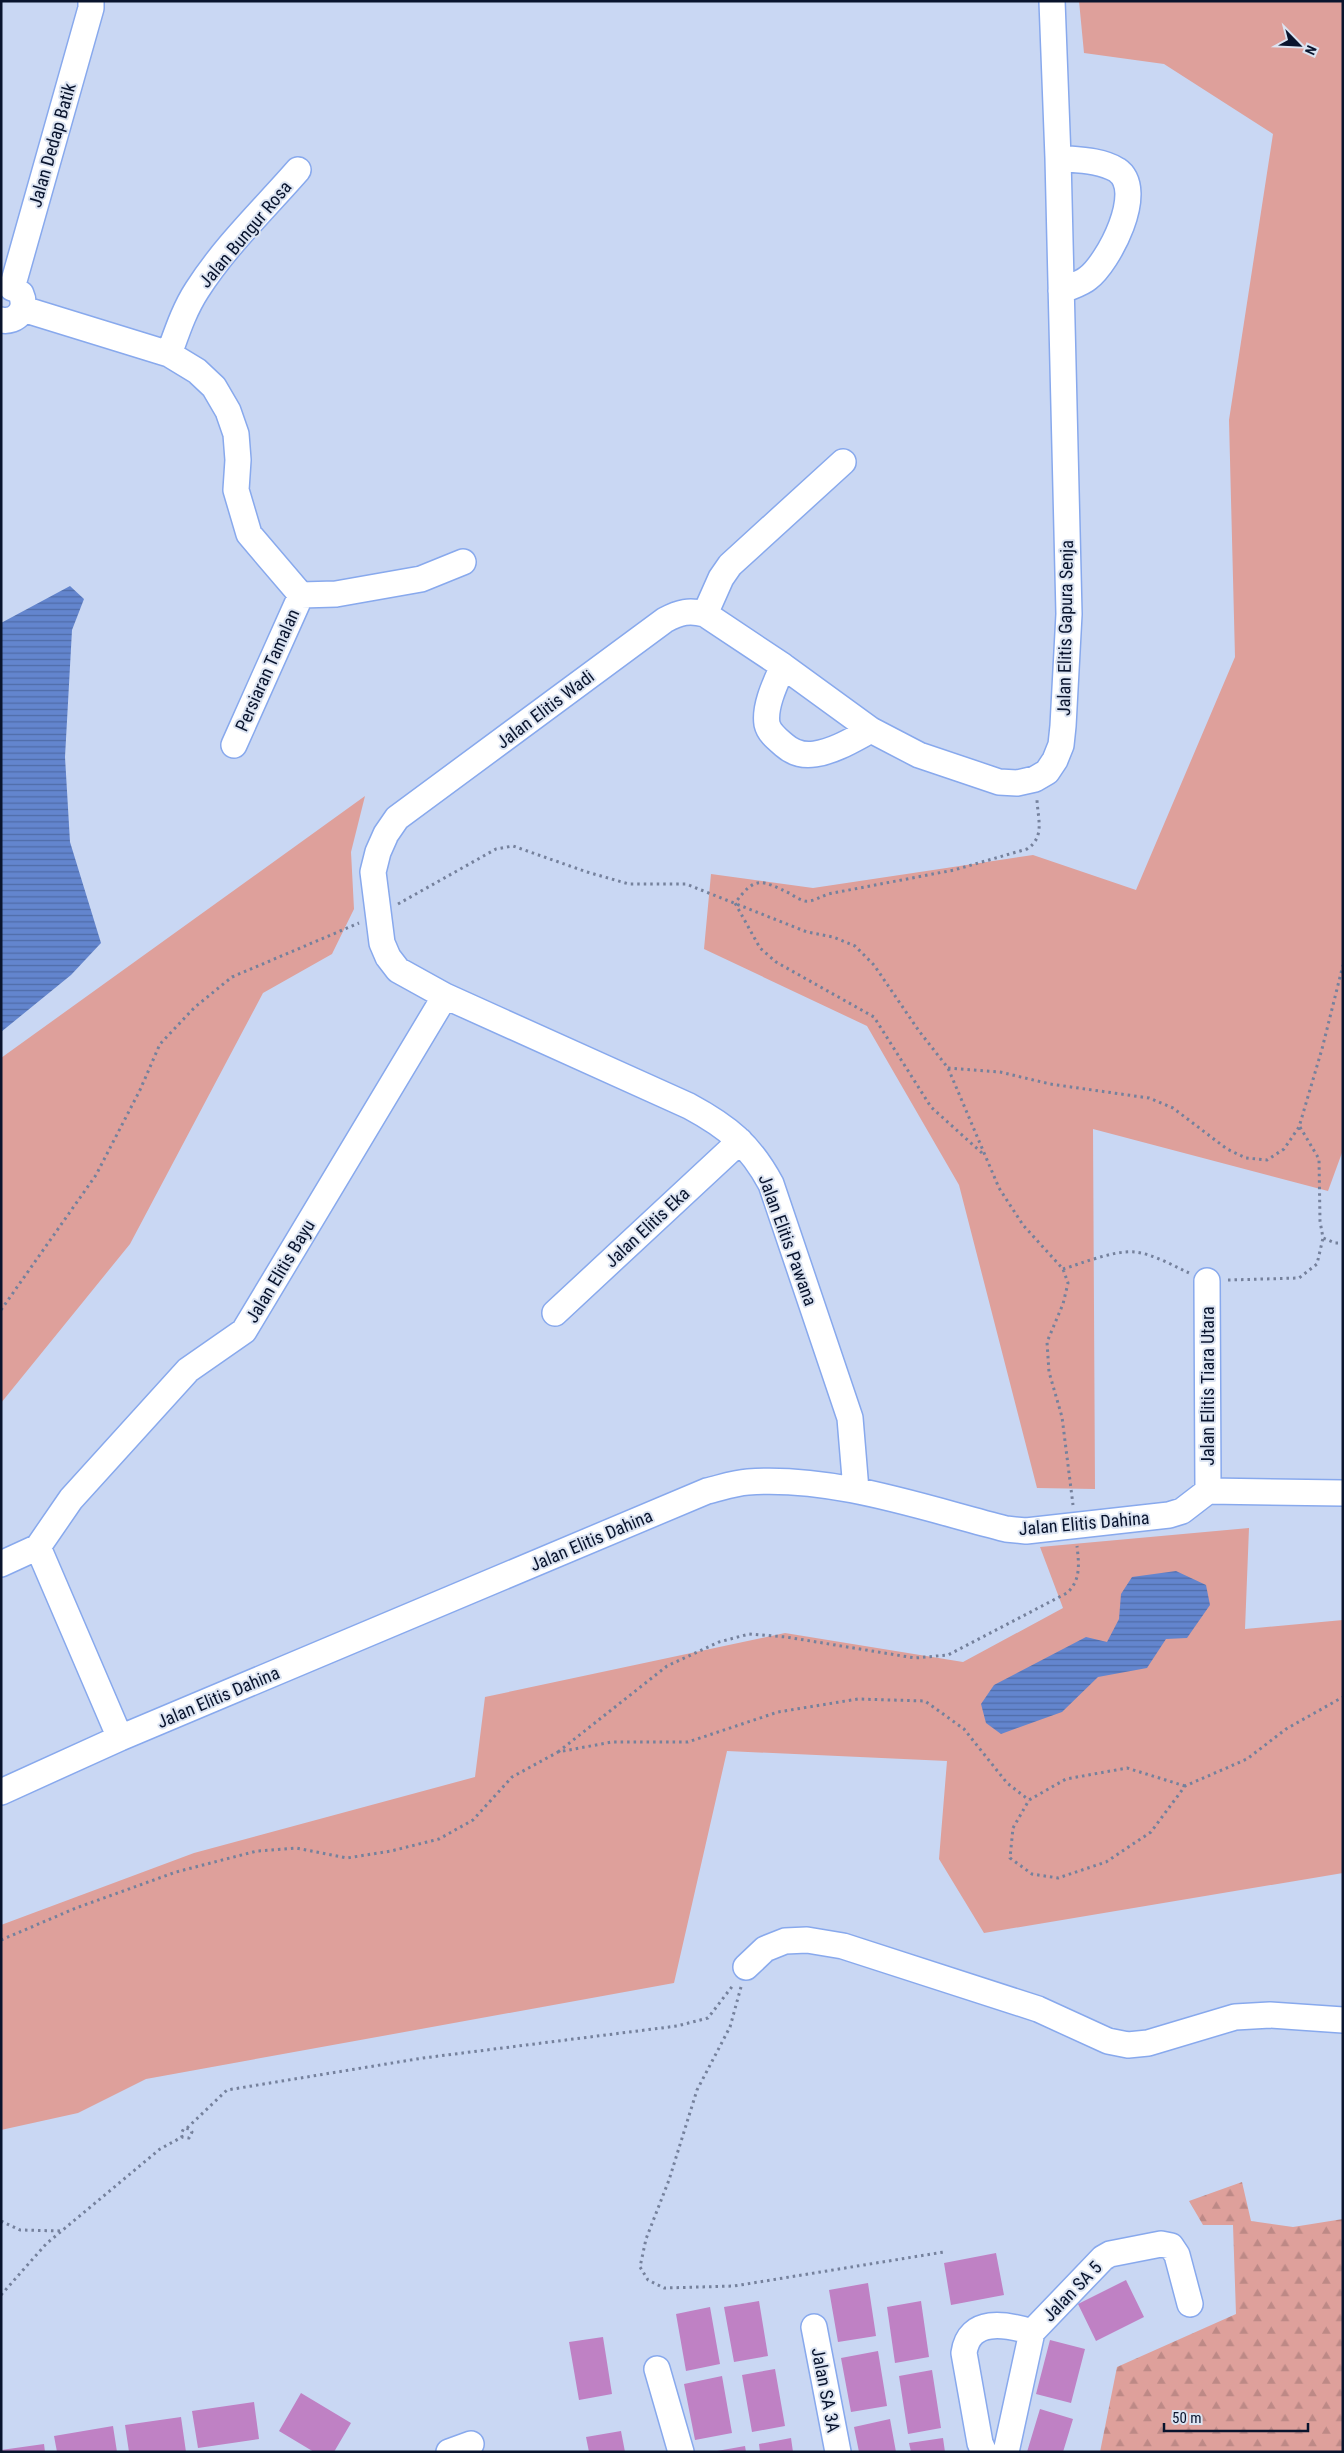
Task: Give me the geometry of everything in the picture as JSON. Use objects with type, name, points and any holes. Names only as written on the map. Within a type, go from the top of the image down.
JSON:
[{"type":"street","name":"Jalan Dedap Batik","points":[[7,308],[91,8],[91,1]]},
{"type":"street","name":"Jalan Elitis Gapura Senja","points":[[1036,779],[1047,772],[1055,760],[1061,745],[1069,614],[1058,158],[1052,1]]},
{"type":"street","points":[[1058,158],[1103,164],[1120,172],[1128,187],[1128,204],[1118,236],[1099,267],[1088,279],[1060,291]]},
{"type":"street","name":"Jalan Bungur Rosa","points":[[169,354],[189,306],[213,267],[298,170]]},
{"type":"street","points":[[7,308],[169,354],[197,370],[214,387],[228,411],[236,434],[238,460],[236,490],[249,534],[301,595],[336,594],[421,579],[463,562]]},
{"type":"street","points":[[843,462],[730,565],[721,578],[705,614],[783,666],[872,730],[920,755],[999,782],[1017,783],[1036,779]]},
{"type":"street","name":"Persiaran Tamalan","points":[[234,745],[301,595]]},
{"type":"street","name":"Jalan Elitis Wadi","points":[[445,996],[398,970],[388,957],[382,943],[373,872],[378,852],[386,834],[397,818],[665,620],[677,613],[691,610],[705,614]]},
{"type":"street","points":[[783,666],[769,704],[767,724],[771,733],[790,750],[799,754],[829,751],[872,730]]},
{"type":"street","name":"Jalan Elitis Pawana","points":[[445,996],[690,1106],[720,1122],[758,1160],[771,1184],[850,1418],[856,1490]]},
{"type":"street","name":"Jalan Elitis Bayu","points":[[38,1547],[71,1499],[188,1370],[244,1331],[445,996]]},
{"type":"street","name":"Jalan Elitis Eka","points":[[555,1313],[740,1141]]},
{"type":"street","name":"Jalan Elitis Tiara Utara","points":[[1207,1281],[1208,1491]]},
{"type":"street","name":"Jalan Elitis Dahina","points":[[1,1792],[120,1738],[707,1492],[746,1482],[793,1482],[856,1490],[1006,1529],[1026,1531],[1076,1527],[1169,1515],[1182,1511],[1208,1491]]},
{"type":"street","points":[[1208,1491],[1343,1493]]},
{"type":"street","points":[[1,1564],[38,1547],[120,1738]]},
{"type":"street","points":[[746,1967],[765,1949],[785,1941],[808,1940],[843,1946],[1038,2009],[1108,2041],[1128,2044],[1148,2044],[1236,2017],[1270,2015],[1343,2020]]},
{"type":"street","name":"Jalan SA 5","points":[[1006,2452],[1032,2332],[1106,2256],[1160,2244],[1171,2246],[1175,2250],[1190,2304]]},
{"type":"street","name":"Jalan SA 5","points":[[984,2452],[980,2443],[964,2353],[966,2344],[974,2331],[981,2328],[1004,2325],[1032,2332]]},
{"type":"street","name":"Jalan SA 3A","points":[[814,2327],[838,2452]]},
{"type":"street","points":[[657,2369],[681,2452]]},
{"type":"path","points":[[735,903],[747,886],[755,883],[766,883],[804,901],[814,900],[828,894],[954,870],[1026,849],[1036,843],[1039,834],[1036,779]]},
{"type":"path","points":[[1,1310],[96,1174],[140,1090],[160,1044],[183,1020],[232,977],[378,915],[496,849],[513,846],[587,872],[629,884],[686,884],[807,932],[833,937],[855,946],[874,965],[948,1068],[999,1188],[1023,1225],[1063,1269],[1068,1283],[1063,1304],[1047,1342],[1049,1372],[1062,1417],[1076,1527],[1079,1570],[1075,1586],[1067,1593],[956,1653],[915,1658],[786,1637],[749,1634],[719,1642],[667,1666],[558,1752],[512,1777],[473,1820],[439,1840],[391,1851],[347,1858],[296,1848],[258,1851],[176,1872],[76,1908],[1,1940]]},
{"type":"path","points":[[735,903],[760,948],[776,962],[874,1017],[931,1107],[984,1155]]},
{"type":"path","points":[[948,1068],[1000,1072],[1091,1091],[1149,1098],[1173,1108],[1227,1149],[1246,1158],[1267,1160],[1284,1149],[1300,1127],[1343,965]]},
{"type":"path","points":[[1063,1269],[1100,1257],[1134,1252],[1157,1258],[1207,1281],[1299,1278],[1316,1264],[1323,1238],[1320,1221],[1319,1159],[1300,1127]]},
{"type":"path","points":[[1323,1238],[1335,1243],[1343,1243]]},
{"type":"path","points":[[1185,1786],[1126,1768],[1066,1779],[1029,1800],[1013,1828],[1010,1858],[1032,1874],[1058,1878],[1106,1862],[1151,1832],[1185,1786],[1247,1759],[1286,1728],[1343,1697]]},
{"type":"path","points":[[558,1752],[612,1742],[688,1742],[778,1712],[858,1699],[925,1701],[964,1729],[1007,1783],[1029,1800]]},
{"type":"path","points":[[182,2137],[181,2131],[187,2128],[227,2090],[423,2058],[677,2026],[708,2018],[746,1967]]},
{"type":"path","points":[[746,1967],[730,2027],[697,2090],[669,2180],[646,2239],[640,2267],[648,2280],[664,2288],[734,2286],[944,2252]]},
{"type":"path","points":[[1,2295],[46,2244],[160,2149],[182,2137],[185,2139],[191,2136],[192,2132],[187,2128]]},
{"type":"path","points":[[1,2221],[20,2230],[63,2230]]},
{"type":"green space","points":[[1079,1],[1343,1],[1343,1150],[1328,1191],[1093,1129],[1095,1489],[1037,1488],[959,1185],[867,1026],[704,949],[711,874],[813,888],[1033,855],[1136,890],[1235,657],[1229,420],[1273,134],[1164,64],[1084,53]]},
{"type":"green space","points":[[365,796],[351,852],[354,909],[332,954],[263,993],[130,1244],[1,1403],[1,1058]]},
{"type":"green space","points":[[1249,1528],[1245,1629],[1343,1620],[1343,1873],[984,1933],[939,1859],[947,1761],[727,1751],[674,1983],[146,2079],[78,2113],[1,2130],[1,1925],[194,1853],[475,1777],[485,1697],[785,1633],[963,1662],[1063,1608],[1040,1547]]},
{"type":"green space","points":[[1242,2182],[1251,2221],[1293,2227],[1343,2219],[1343,2452],[1100,2452],[1117,2367],[1236,2314],[1233,2225],[1203,2225],[1189,2201]]},
{"type":"water","points":[[70,586],[84,599],[72,630],[65,757],[70,842],[101,943],[71,975],[1,1032],[1,623]]},
{"type":"water","points":[[1176,1571],[1206,1585],[1210,1605],[1187,1638],[1166,1639],[1147,1668],[1098,1677],[1062,1712],[1001,1734],[986,1723],[981,1704],[994,1685],[1086,1637],[1107,1642],[1119,1619],[1121,1594],[1132,1577]]},
{"type":"building","points":[[996,2253],[1004,2295],[951,2305],[944,2263]]},
{"type":"building","points":[[1126,2280],[1144,2317],[1096,2341],[1078,2304]]},
{"type":"building","points":[[868,2283],[876,2336],[838,2342],[829,2290]]},
{"type":"building","points":[[759,2301],[768,2356],[734,2362],[724,2307]]},
{"type":"building","points":[[921,2301],[929,2357],[895,2363],[887,2307]]},
{"type":"building","points":[[710,2307],[720,2364],[686,2371],[676,2314]]},
{"type":"building","points":[[603,2337],[612,2394],[579,2400],[569,2342]]},
{"type":"building","points":[[1050,2340],[1085,2349],[1071,2403],[1036,2394]]},
{"type":"building","points":[[878,2351],[887,2406],[851,2412],[841,2358]]},
{"type":"building","points":[[775,2369],[785,2426],[752,2432],[742,2375]]},
{"type":"building","points":[[932,2370],[941,2428],[908,2434],[899,2376]]},
{"type":"building","points":[[722,2376],[732,2433],[695,2440],[684,2384]]},
{"type":"building","points":[[301,2393],[351,2423],[334,2452],[314,2452],[279,2431]]},
{"type":"building","points":[[254,2402],[259,2439],[198,2448],[192,2411]]},
{"type":"building","points":[[1040,2409],[1073,2419],[1063,2452],[1027,2452]]},
{"type":"building","points":[[181,2417],[186,2452],[129,2452],[125,2425]]},
{"type":"building","points":[[890,2419],[896,2452],[859,2452],[854,2427]]},
{"type":"building","points":[[113,2426],[117,2452],[57,2452],[54,2436]]},
{"type":"building","points":[[621,2431],[625,2452],[589,2452],[586,2437]]},
{"type":"building","points":[[791,2438],[793,2452],[760,2452],[759,2444]]},
{"type":"building","points":[[943,2438],[945,2452],[911,2452],[909,2443]]},
{"type":"building","points":[[44,2444],[45,2452],[1,2452],[1,2450]]},
{"type":"building","points":[[745,2446],[746,2452],[717,2452],[717,2451]]}]
